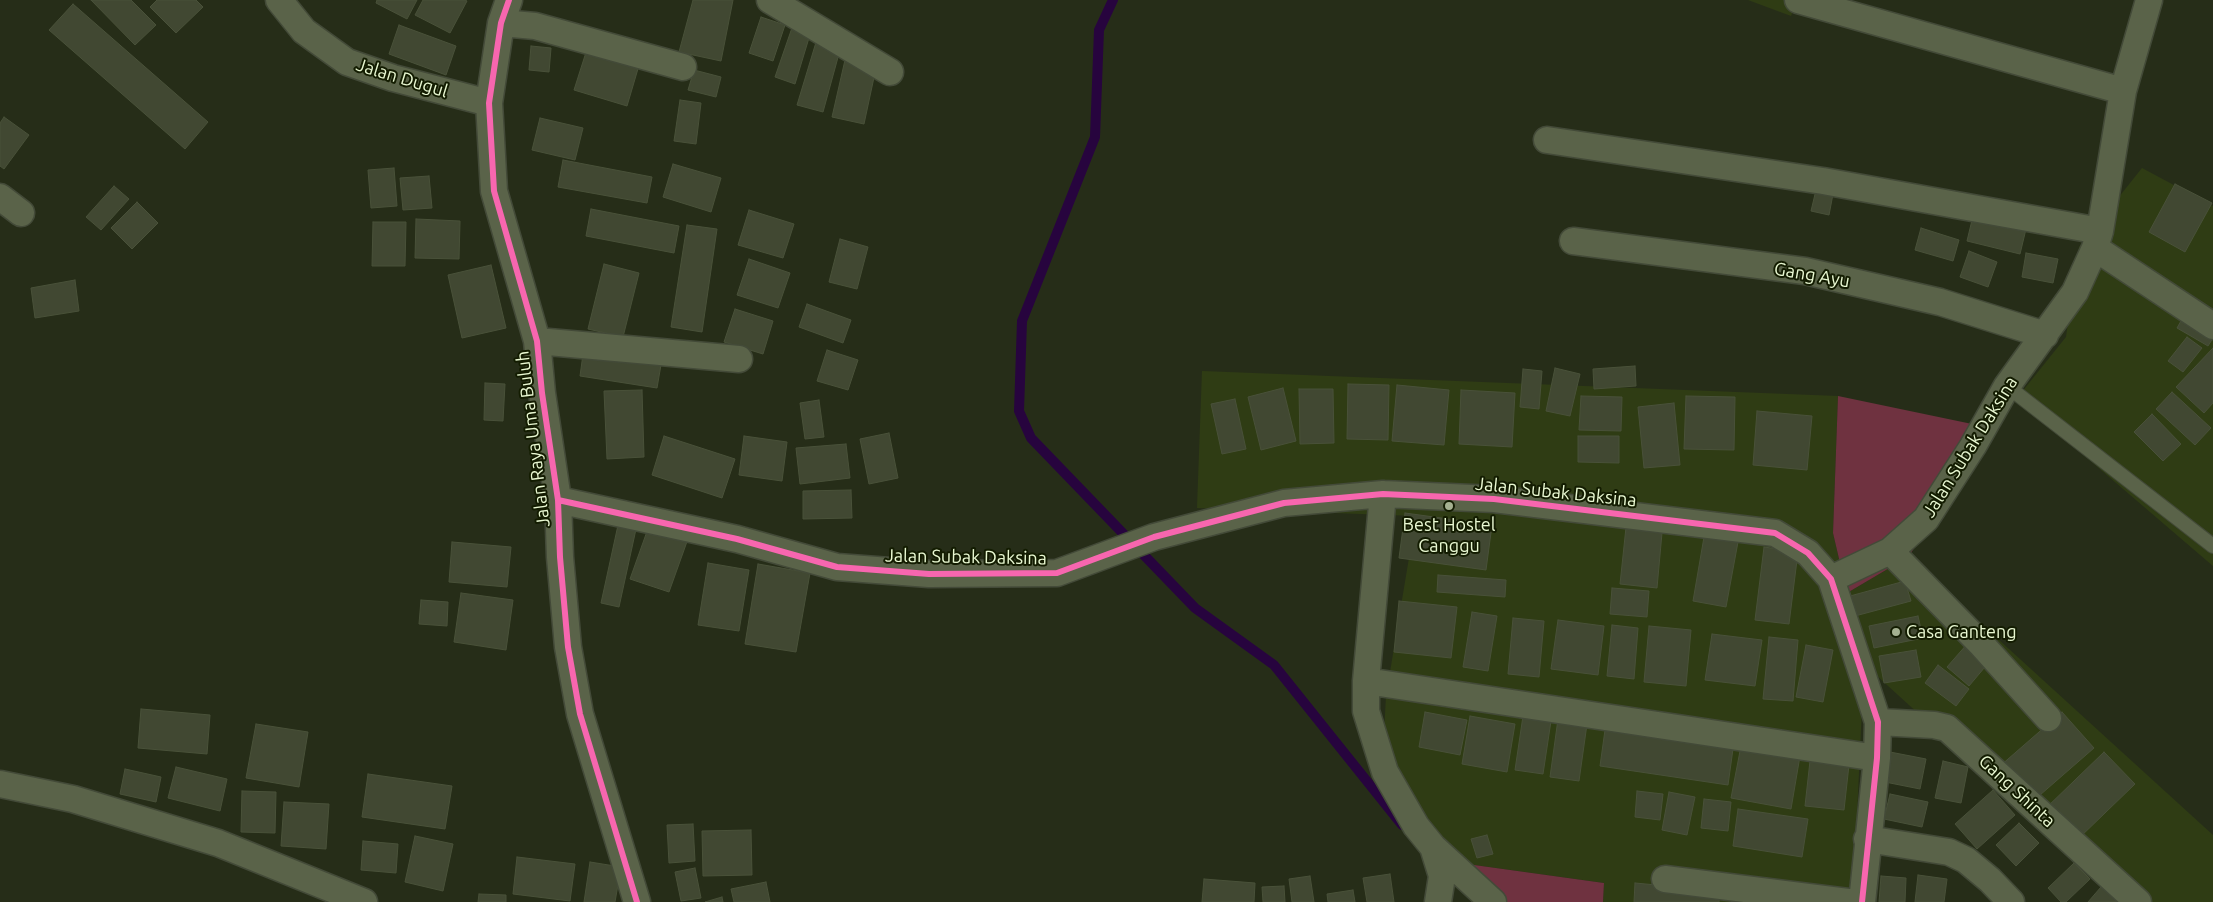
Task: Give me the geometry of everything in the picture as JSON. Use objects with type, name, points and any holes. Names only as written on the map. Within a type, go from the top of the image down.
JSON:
[{"type":"street","name":"Jalan Dugul","points":[[279,0],[304,31],[347,62],[393,78],[489,103]]},
{"type":"street","points":[[770,0],[890,72]]},
{"type":"street","points":[[1798,0],[2123,91]]},
{"type":"street","name":"Jalan Subak Daksina","points":[[558,500],[737,539],[837,567],[929,574],[1057,574],[1154,537],[1284,504],[1382,494],[1494,499],[1775,533],[1808,553],[1831,579],[1890,551],[1926,519],[1973,446],[2007,386],[2075,292],[2097,239],[2123,91],[2149,0]]},
{"type":"street","name":"Jalan Raya Uma Buluh","points":[[505,11],[489,103],[494,190],[537,341],[542,394],[558,500],[560,557],[568,647],[580,714],[636,902]]},
{"type":"street","points":[[505,11],[535,26],[683,67]]},
{"type":"street","points":[[1547,140],[1823,181],[2097,239],[2213,326]]},
{"type":"street","points":[[0,197],[21,214]]},
{"type":"street","name":"Gang Ayu","points":[[1573,241],[1805,271],[1940,302],[2045,335]]},
{"type":"street","points":[[537,341],[739,359]]},
{"type":"street","points":[[1382,494],[1366,681],[1366,711],[1385,772],[1416,826],[1433,847],[1493,902]]},
{"type":"street","points":[[1890,551],[1988,652],[2048,718]]},
{"type":"street","points":[[1831,579],[1878,722],[1877,758],[1867,839],[1862,902]]},
{"type":"street","points":[[1366,681],[1877,758]]},
{"type":"street","name":"Gang Shinta","points":[[1878,722],[1934,725],[1947,728],[2138,902]]},
{"type":"street","points":[[0,784],[73,799],[218,843],[364,902]]},
{"type":"street","points":[[1867,839],[1949,852],[1966,860],[1990,880],[2011,902]]},
{"type":"street","points":[[1433,847],[1442,876],[1438,902]]},
{"type":"street","points":[[1666,879],[1848,902]]},
{"type":"lane","points":[[2007,386],[2213,546]]},
{"type":"shaded area","points":[[1748,0],[1797,0],[1791,16]]},
{"type":"shaded area","points":[[2142,168],[2213,206],[2213,566],[2017,398],[2066,337],[2079,247]]},
{"type":"shaded area","points":[[1202,371],[1838,396],[1833,533],[1847,593],[1908,557],[2213,835],[2213,902],[2125,902],[1864,664],[1853,902],[1603,902],[1604,883],[1467,864],[1381,790],[1386,696],[1416,516],[1197,508]]},
{"type":"shaded area","points":[[1838,396],[1996,429],[1908,557],[1847,593],[1833,533]]},
{"type":"shaded area","points":[[1467,864],[1604,883],[1603,902],[1489,902]]},
{"type":"building","points":[[91,0],[131,0],[156,25],[135,45]]},
{"type":"building","points":[[157,0],[196,0],[203,7],[176,33],[150,7]]},
{"type":"building","points":[[377,0],[417,0],[407,19],[376,3]]},
{"type":"building","points":[[423,0],[467,1],[450,33],[415,15]]},
{"type":"building","points":[[693,0],[733,0],[721,61],[679,52]]},
{"type":"building","points":[[73,4],[208,122],[185,149],[49,30]]},
{"type":"building","points":[[761,17],[785,25],[773,61],[749,53]]},
{"type":"building","points":[[794,22],[812,28],[795,84],[775,77]]},
{"type":"building","points":[[399,25],[456,46],[446,75],[389,54]]},
{"type":"building","points":[[817,39],[840,50],[823,112],[797,105]]},
{"type":"building","points":[[531,46],[551,48],[549,72],[529,70]]},
{"type":"building","points":[[588,46],[640,62],[627,106],[574,90]]},
{"type":"building","points":[[845,60],[876,68],[864,124],[832,117]]},
{"type":"building","points":[[694,70],[721,77],[716,97],[688,90]]},
{"type":"building","points":[[680,100],[701,103],[696,144],[674,141]]},
{"type":"building","points":[[4,117],[29,135],[4,169],[0,166],[0,123]]},
{"type":"building","points":[[540,118],[583,128],[575,160],[532,150]]},
{"type":"building","points":[[563,160],[652,177],[647,203],[558,187]]},
{"type":"building","points":[[673,164],[721,178],[711,212],[663,197]]},
{"type":"building","points":[[394,168],[397,206],[371,208],[368,170]]},
{"type":"building","points":[[429,176],[432,208],[403,210],[400,178]]},
{"type":"building","points":[[2175,184],[2212,203],[2185,252],[2149,232]]},
{"type":"building","points":[[114,186],[129,199],[101,230],[86,217]]},
{"type":"building","points":[[1816,190],[1833,194],[1829,215],[1811,211]]},
{"type":"building","points":[[137,202],[158,223],[132,249],[111,228]]},
{"type":"building","points":[[591,209],[679,226],[674,253],[586,236]]},
{"type":"building","points":[[749,210],[794,224],[783,258],[738,245]]},
{"type":"building","points":[[1973,216],[2026,229],[2020,254],[1967,241]]},
{"type":"building","points":[[416,219],[460,221],[459,259],[415,258]]},
{"type":"building","points":[[373,222],[406,222],[405,266],[372,266]]},
{"type":"building","points":[[687,225],[717,229],[702,332],[671,327]]},
{"type":"building","points":[[1921,228],[1959,240],[1953,261],[1915,250]]},
{"type":"building","points":[[840,239],[868,247],[857,289],[829,282]]},
{"type":"building","points":[[1969,251],[1997,262],[1988,287],[1960,277]]},
{"type":"building","points":[[2026,253],[2058,259],[2053,283],[2022,277]]},
{"type":"building","points":[[749,259],[790,273],[778,308],[737,295]]},
{"type":"building","points":[[604,264],[639,273],[623,337],[588,329]]},
{"type":"building","points":[[491,265],[506,328],[462,338],[448,275]]},
{"type":"building","points":[[75,280],[79,311],[35,318],[31,288]]},
{"type":"building","points":[[807,304],[851,320],[843,343],[799,327]]},
{"type":"building","points":[[735,309],[773,321],[763,354],[724,342]]},
{"type":"building","points":[[2186,312],[2213,338],[2208,346],[2177,328]]},
{"type":"building","points":[[2187,337],[2202,348],[2183,372],[2168,361]]},
{"type":"building","points":[[584,347],[662,359],[657,388],[580,376]]},
{"type":"building","points":[[2213,348],[2213,403],[2204,413],[2176,387]]},
{"type":"building","points":[[827,350],[858,360],[848,390],[817,381]]},
{"type":"building","points":[[1635,366],[1636,386],[1594,389],[1593,369]]},
{"type":"building","points":[[1555,368],[1580,374],[1570,416],[1546,411]]},
{"type":"building","points":[[1523,369],[1542,371],[1539,409],[1520,407]]},
{"type":"building","points":[[485,383],[505,384],[503,421],[484,420]]},
{"type":"building","points":[[1348,384],[1389,385],[1388,440],[1347,439]]},
{"type":"building","points":[[1397,385],[1449,390],[1444,445],[1392,441]]},
{"type":"building","points":[[1283,388],[1296,441],[1261,450],[1248,397]]},
{"type":"building","points":[[1299,389],[1333,389],[1334,443],[1300,444]]},
{"type":"building","points":[[642,390],[644,457],[607,459],[604,391]]},
{"type":"building","points":[[1461,390],[1515,393],[1512,447],[1459,444]]},
{"type":"building","points":[[2172,392],[2211,428],[2195,445],[2156,409]]},
{"type":"building","points":[[1581,396],[1622,397],[1621,431],[1579,430]]},
{"type":"building","points":[[1686,396],[1735,397],[1734,450],[1684,449]]},
{"type":"building","points":[[1235,399],[1246,449],[1222,454],[1211,404]]},
{"type":"building","points":[[819,400],[824,437],[805,439],[800,403]]},
{"type":"building","points":[[1674,403],[1680,465],[1644,468],[1638,407]]},
{"type":"building","points":[[1757,411],[1812,416],[1807,470],[1753,465]]},
{"type":"building","points":[[2152,414],[2181,444],[2163,461],[2134,432]]},
{"type":"building","points":[[889,433],[898,478],[869,484],[860,439]]},
{"type":"building","points":[[664,436],[735,459],[722,498],[652,475]]},
{"type":"building","points":[[744,436],[787,442],[782,481],[739,475]]},
{"type":"building","points":[[1578,436],[1619,436],[1619,463],[1578,462]]},
{"type":"building","points":[[846,444],[850,478],[800,484],[796,448]]},
{"type":"building","points":[[851,490],[852,518],[803,519],[803,491]]},
{"type":"building","points":[[1405,513],[1492,525],[1486,570],[1399,558]]},
{"type":"building","points":[[620,516],[638,520],[619,607],[601,603]]},
{"type":"building","points":[[1627,518],[1663,522],[1657,588],[1620,584]]},
{"type":"building","points":[[650,523],[689,536],[669,592],[630,579]]},
{"type":"building","points":[[1704,537],[1738,542],[1726,607],[1693,601]]},
{"type":"building","points":[[452,542],[511,547],[507,587],[449,582]]},
{"type":"building","points":[[1764,547],[1798,552],[1789,624],[1755,620]]},
{"type":"building","points":[[708,563],[749,570],[739,631],[698,625]]},
{"type":"building","points":[[758,564],[810,573],[796,652],[745,644]]},
{"type":"building","points":[[1438,575],[1506,580],[1505,597],[1437,592]]},
{"type":"building","points":[[1905,581],[1911,601],[1855,616],[1850,596]]},
{"type":"building","points":[[1612,588],[1649,591],[1647,617],[1610,614]]},
{"type":"building","points":[[461,593],[513,600],[506,650],[454,642]]},
{"type":"building","points":[[421,600],[448,602],[447,626],[419,624]]},
{"type":"building","points":[[1399,601],[1457,607],[1451,658],[1394,652]]},
{"type":"building","points":[[1472,612],[1497,616],[1488,671],[1463,667]]},
{"type":"building","name":"Casa Ganteng","points":[[1918,616],[1923,638],[1874,648],[1869,626]]},
{"type":"building","points":[[1513,618],[1544,621],[1539,677],[1508,674]]},
{"type":"building","points":[[1558,620],[1604,626],[1598,675],[1551,669]]},
{"type":"building","points":[[1612,625],[1638,628],[1634,679],[1607,676]]},
{"type":"building","points":[[1649,626],[1691,630],[1686,686],[1644,682]]},
{"type":"building","points":[[1712,634],[1762,640],[1755,686],[1705,680]]},
{"type":"building","points":[[1769,637],[1798,640],[1793,701],[1763,699]]},
{"type":"building","points":[[1968,643],[1990,661],[1969,686],[1947,667]]},
{"type":"building","points":[[1806,645],[1833,650],[1823,702],[1796,697]]},
{"type":"building","points":[[1916,650],[1921,677],[1884,683],[1879,656]]},
{"type":"building","points":[[1938,665],[1969,689],[1956,706],[1925,683]]},
{"type":"building","points":[[141,709],[210,715],[207,754],[138,748]]},
{"type":"building","points":[[1425,712],[1467,720],[1460,755],[1419,747]]},
{"type":"building","points":[[1559,712],[1588,717],[1579,781],[1550,777]]},
{"type":"building","points":[[2062,712],[2094,748],[2032,802],[2000,766]]},
{"type":"building","points":[[1470,716],[1515,724],[1507,772],[1462,764]]},
{"type":"building","points":[[1523,716],[1551,721],[1543,774],[1515,770]]},
{"type":"building","points":[[256,724],[308,732],[299,787],[246,778]]},
{"type":"building","points":[[1605,730],[1733,749],[1728,785],[1600,766]]},
{"type":"building","points":[[1741,746],[1800,756],[1791,809],[1731,798]]},
{"type":"building","points":[[1890,752],[1926,759],[1920,789],[1885,782]]},
{"type":"building","points":[[2104,752],[2135,784],[2076,841],[2045,809]]},
{"type":"building","points":[[1810,761],[1849,765],[1844,810],[1805,806]]},
{"type":"building","points":[[1943,761],[1968,767],[1961,803],[1935,798]]},
{"type":"building","points":[[176,767],[227,779],[220,811],[168,798]]},
{"type":"building","points":[[125,769],[161,777],[156,802],[120,794]]},
{"type":"building","points":[[368,774],[452,786],[445,829],[362,817]]},
{"type":"building","points":[[1993,790],[2015,815],[1977,849],[1955,824]]},
{"type":"building","points":[[242,791],[276,792],[275,833],[241,832]]},
{"type":"building","points":[[1637,791],[1663,794],[1660,820],[1635,817]]},
{"type":"building","points":[[1669,792],[1695,797],[1687,835],[1662,830]]},
{"type":"building","points":[[1890,794],[1928,802],[1922,827],[1884,819]]},
{"type":"building","points":[[1704,799],[1731,802],[1728,831],[1701,828]]},
{"type":"building","points":[[284,802],[329,804],[326,849],[281,846]]},
{"type":"building","points":[[1738,809],[1808,819],[1802,857],[1733,846]]},
{"type":"building","points":[[2019,823],[2039,843],[2016,866],[1996,845]]},
{"type":"building","points":[[693,824],[695,861],[669,863],[667,825]]},
{"type":"building","points":[[751,830],[752,875],[703,876],[702,831]]},
{"type":"building","points":[[1487,835],[1493,854],[1477,858],[1471,839]]},
{"type":"building","points":[[415,836],[453,844],[443,891],[405,882]]},
{"type":"building","points":[[363,841],[398,844],[396,873],[361,870]]},
{"type":"building","points":[[517,857],[575,864],[570,901],[513,894]]},
{"type":"building","points":[[590,862],[621,867],[615,902],[584,902]]},
{"type":"building","points":[[2074,863],[2090,879],[2066,902],[2061,902],[2048,888]]},
{"type":"building","points":[[695,868],[701,898],[681,901],[675,872]]},
{"type":"building","points":[[1390,874],[1394,902],[1367,902],[1363,878]]},
{"type":"building","points":[[1918,875],[1947,879],[1944,902],[1915,902]]},
{"type":"building","points":[[1310,876],[1314,902],[1292,902],[1289,879]]},
{"type":"building","points":[[1881,876],[1906,878],[1905,902],[1879,902]]},
{"type":"building","points":[[1204,879],[1255,883],[1254,902],[1202,902]]},
{"type":"building","points":[[766,882],[770,902],[734,902],[731,889]]},
{"type":"building","points":[[1635,883],[1720,891],[1719,902],[1634,902]]},
{"type":"building","points":[[1284,886],[1285,902],[1263,902],[1262,887]]},
{"type":"building","points":[[2101,887],[2120,902],[2088,902]]},
{"type":"building","points":[[1353,890],[1355,902],[1328,902],[1327,894]]},
{"type":"building","points":[[479,894],[506,895],[506,902],[478,902]]},
{"type":"building","points":[[722,897],[723,902],[705,902]]},
{"type":"waterway","points":[[1113,0],[1099,30],[1095,137],[1022,321],[1019,411],[1031,438],[1195,608],[1274,665],[1402,825]]},
{"type":"cycle path","points":[[509,0],[501,23],[489,103],[494,191],[537,341],[542,393],[558,500],[560,557],[568,647],[580,714],[637,902]]},
{"type":"cycle path","points":[[558,500],[737,539],[837,567],[929,574],[1057,573],[1154,537],[1284,503],[1383,494],[1494,499],[1775,533],[1808,553],[1831,579],[1878,722],[1877,758],[1862,902]]},
{"type":"place","name":"Best Hostel Canggu","points":[[1449,506]]},
{"type":"place","name":"Casa Ganteng","points":[[1896,632]]}]
